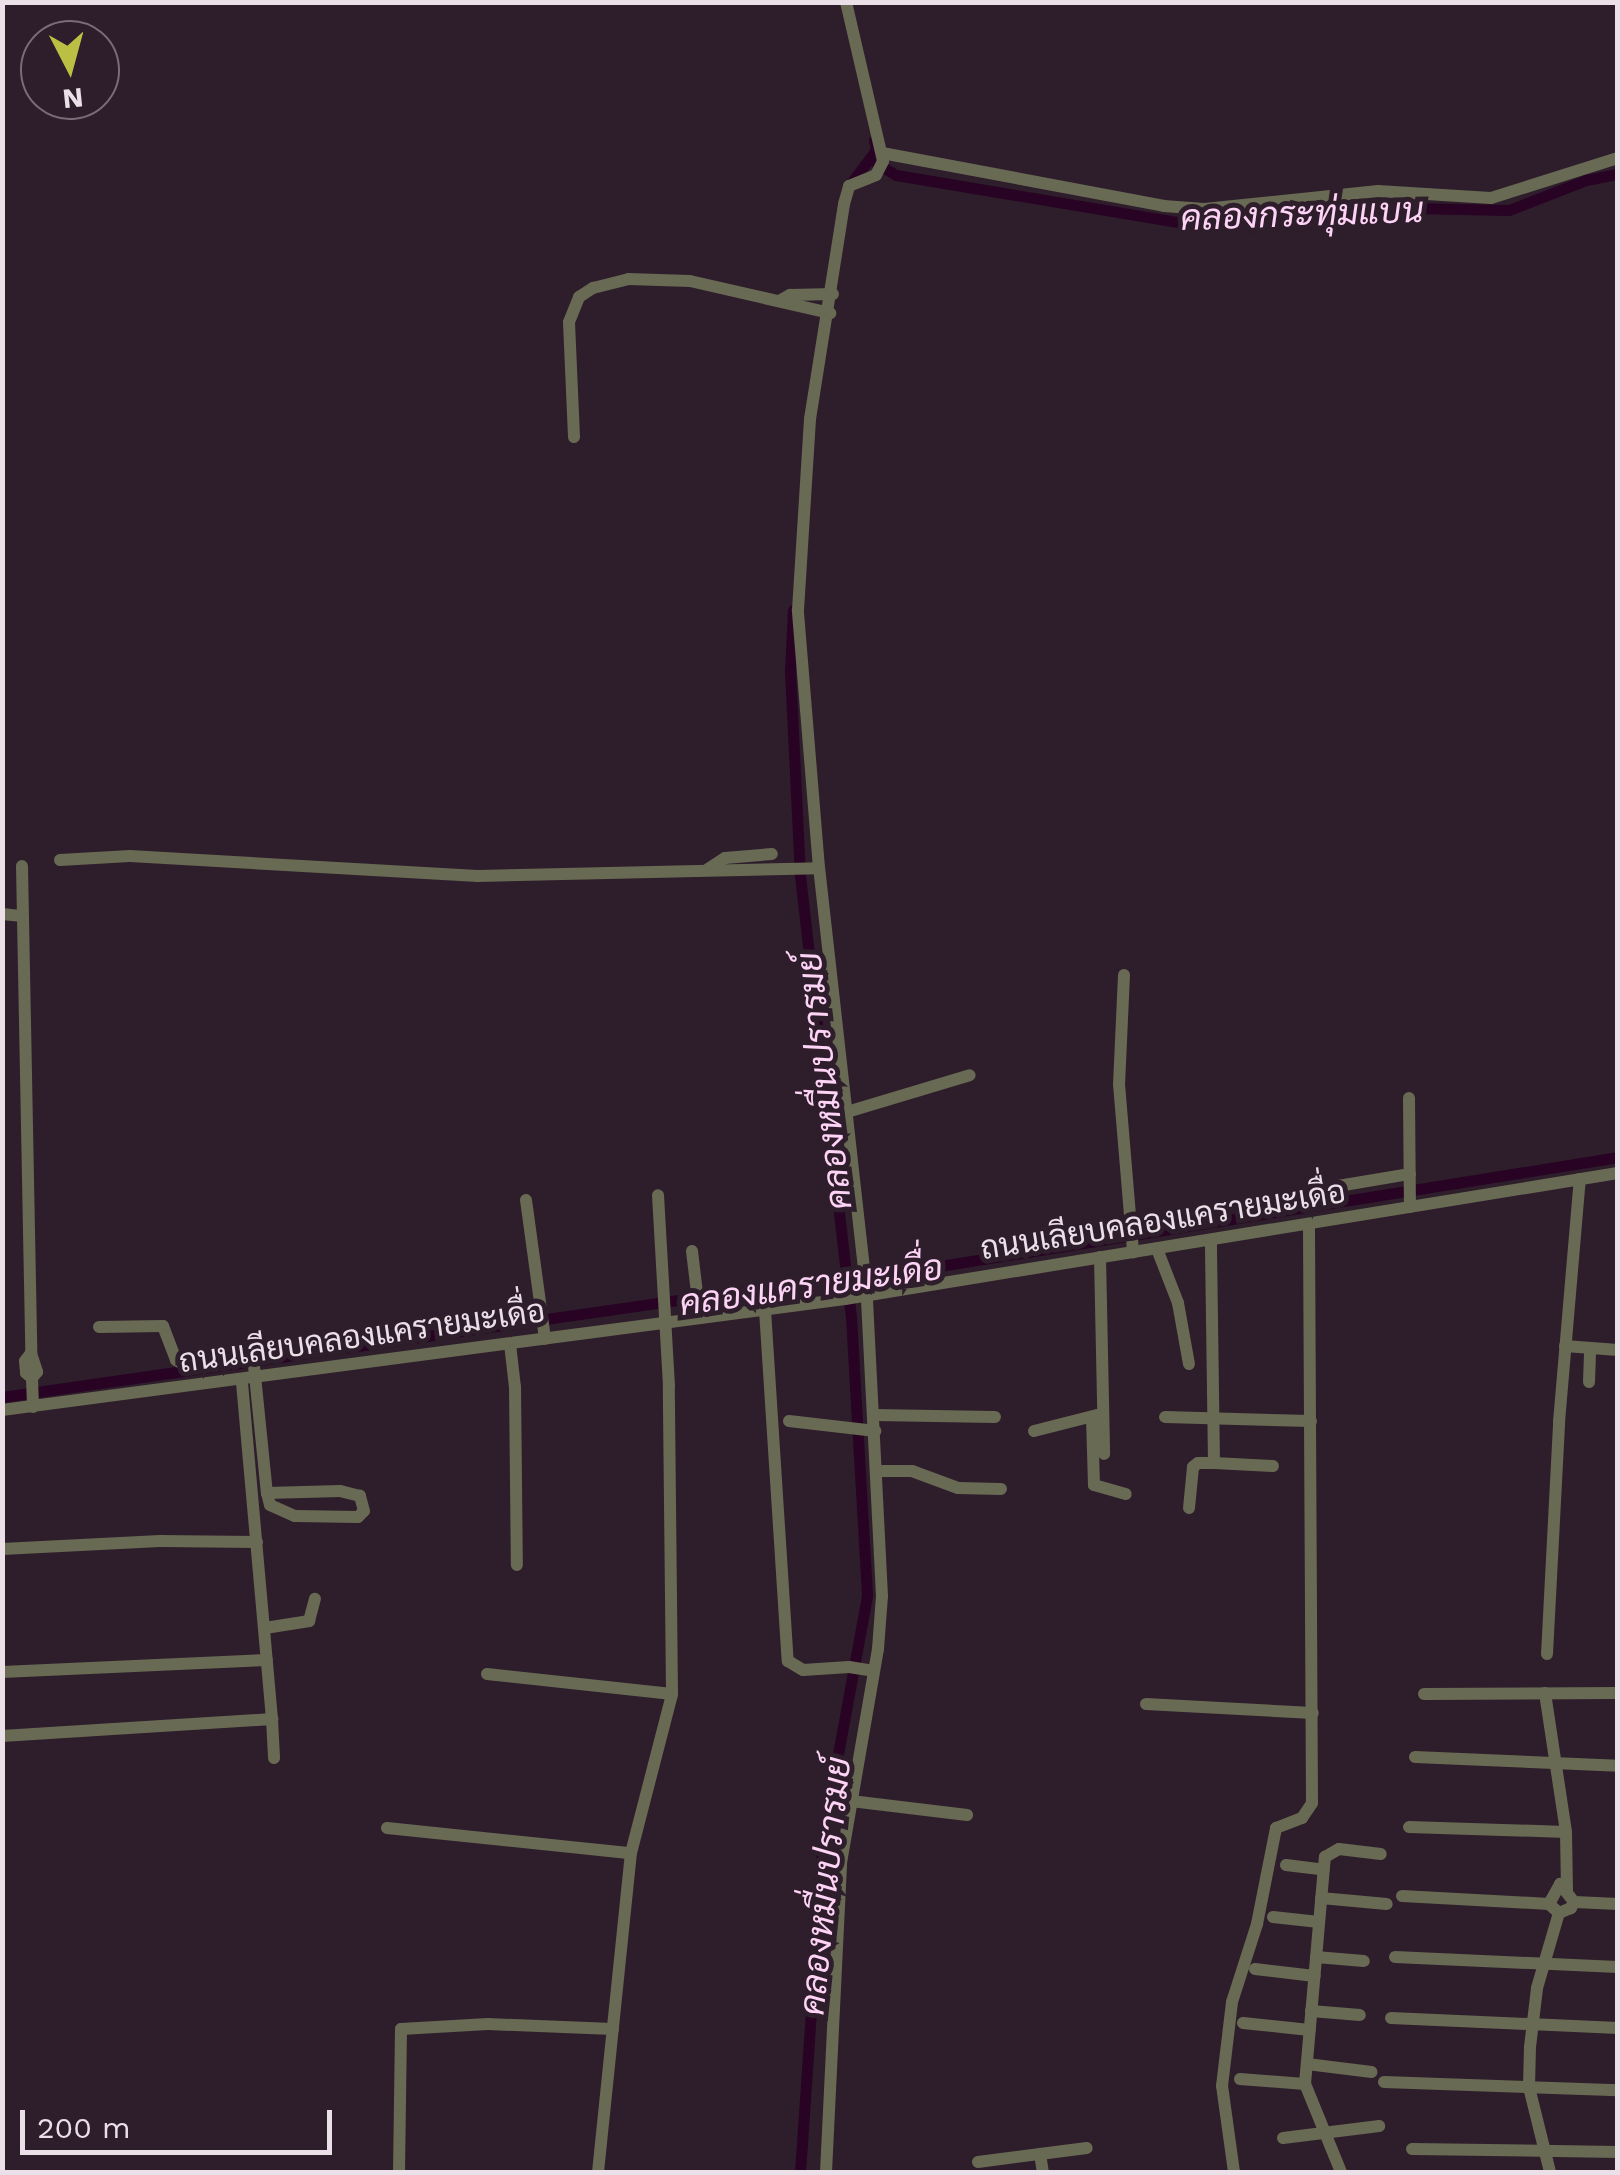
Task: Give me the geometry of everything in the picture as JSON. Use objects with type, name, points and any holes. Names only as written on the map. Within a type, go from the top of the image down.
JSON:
[{"type":"street","points":[[846,2],[882,161]]},
{"type":"street","points":[[863,1431],[874,1415],[859,1290],[847,1112],[811,869],[798,610],[810,419],[822,311],[846,190],[882,161],[1188,209],[1378,192],[1491,198],[1618,158]]},
{"type":"street","points":[[574,438],[569,322],[583,292],[647,278],[716,286],[822,311]]},
{"type":"street","points":[[779,301],[824,294]]},
{"type":"street","points":[[706,870],[725,858],[772,854]]},
{"type":"street","points":[[60,860],[130,856],[477,876],[811,869]]},
{"type":"street","points":[[22,866],[31,1353],[37,1363],[32,1395]]},
{"type":"street","points":[[2,914],[20,916]]},
{"type":"street","points":[[1124,976],[1119,1084],[1132,1241]]},
{"type":"street","points":[[847,1112],[970,1075]]},
{"type":"street","points":[[1338,1186],[1410,1190],[1409,1098]]},
{"type":"street","name":"ถนนเลียบคลองแครายมะเดื่อ","points":[[2,1410],[32,1395],[510,1344],[543,1329],[699,1309],[765,1310],[859,1290],[1100,1257],[1132,1241],[1157,1249],[1309,1224],[1410,1190],[1618,1173]]},
{"type":"street","points":[[1547,1654],[1565,1346],[1580,1179]]},
{"type":"street","points":[[598,2172],[631,1853],[672,1694],[666,1313],[658,1195]]},
{"type":"street","points":[[526,1200],[543,1329]]},
{"type":"street","points":[[1234,2172],[1222,2086],[1232,2002],[1257,1924],[1276,1828],[1310,1812],[1313,1714],[1309,1224]]},
{"type":"street","points":[[1211,1240],[1214,1463]]},
{"type":"street","points":[[1157,1249],[1178,1303],[1189,1364]]},
{"type":"street","points":[[692,1251],[699,1309]]},
{"type":"street","points":[[1100,1257],[1094,1486],[1126,1494]]},
{"type":"street","points":[[765,1310],[788,1661],[803,1670],[862,1669]]},
{"type":"street","points":[[98,1327],[164,1326],[180,1365],[252,1370],[314,1348]]},
{"type":"street","points":[[510,1344],[515,1387],[517,1565]]},
{"type":"street","points":[[1565,1346],[1618,1350]]},
{"type":"street","points":[[1588,1382],[1590,1348]]},
{"type":"street","points":[[252,1370],[267,1493],[270,1505],[280,1513],[358,1517],[364,1502],[340,1491],[267,1493]]},
{"type":"street","points":[[252,1370],[257,1542],[274,1758]]},
{"type":"street","points":[[874,1415],[995,1418]]},
{"type":"street","points":[[1034,1431],[1098,1415]]},
{"type":"street","points":[[1098,1415],[1104,1454]]},
{"type":"street","points":[[1165,1417],[1311,1421]]},
{"type":"street","points":[[789,1421],[863,1431]]},
{"type":"street","points":[[826,2172],[835,1939],[862,1669],[882,1596],[878,1471],[863,1431]]},
{"type":"street","points":[[1190,1508],[1194,1467],[1214,1463],[1274,1466]]},
{"type":"street","points":[[878,1471],[912,1471],[958,1488],[1001,1489]]},
{"type":"street","points":[[304,1492],[305,1516]]},
{"type":"street","points":[[2,1549],[107,1542],[257,1542]]},
{"type":"street","points":[[264,1628],[309,1621],[315,1600]]},
{"type":"street","points":[[2,1672],[267,1660]]},
{"type":"street","points":[[488,1674],[672,1694]]},
{"type":"street","points":[[1402,1896],[1572,1908],[1566,1832],[1545,1693]]},
{"type":"street","points":[[1424,1694],[1618,1693]]},
{"type":"street","points":[[1146,1704],[1313,1714]]},
{"type":"street","points":[[2,1736],[272,1720]]},
{"type":"street","points":[[1415,1757],[1618,1766]]},
{"type":"street","points":[[851,1801],[966,1815]]},
{"type":"street","points":[[1409,1827],[1566,1832]]},
{"type":"street","points":[[387,1828],[631,1853]]},
{"type":"street","points":[[1341,2172],[1305,2084],[1324,1870],[1330,1851],[1381,1854]]},
{"type":"street","points":[[1286,1865],[1324,1870]]},
{"type":"street","points":[[1550,2172],[1529,2087],[1532,2024],[1560,1884],[1571,1896],[1618,1904]]},
{"type":"street","points":[[1321,1898],[1387,1904]]},
{"type":"street","points":[[1273,1917],[1319,1922]]},
{"type":"street","points":[[1395,1957],[1618,1967]]},
{"type":"street","points":[[1316,1958],[1364,1962]]},
{"type":"street","points":[[1254,1969],[1315,1976]]},
{"type":"street","points":[[1312,2011],[1360,2015]]},
{"type":"street","points":[[1391,2018],[1618,2028]]},
{"type":"street","points":[[1243,2023],[1310,2030]]},
{"type":"street","points":[[399,2172],[403,2131],[401,2028],[488,2024],[613,2029]]},
{"type":"street","points":[[1307,2064],[1372,2072]]},
{"type":"street","points":[[1240,2079],[1305,2084]]},
{"type":"street","points":[[1384,2082],[1618,2090]]},
{"type":"street","points":[[1283,2138],[1379,2126]]},
{"type":"street","points":[[978,2162],[1087,2148]]},
{"type":"street","points":[[1412,2149],[1618,2152]]},
{"type":"street","points":[[1040,2154],[1043,2172]]},
{"type":"waterway","name":"คลองหมื่นปรารมย์","points":[[848,187],[876,150],[874,140]]},
{"type":"waterway","name":"คลองกระทุ่มแบน","points":[[876,163],[896,175],[1190,224],[1360,207],[1509,210],[1586,180],[1618,174]]},
{"type":"waterway","name":"คลองหมื่นปรารมย์","points":[[793,610],[790,671],[800,876],[851,1317],[867,1596],[823,1835],[800,2172]]},
{"type":"waterway","name":"คลองแครายมะเดื่อ","points":[[2,1397],[846,1276],[859,1279],[1618,1157]]}]
